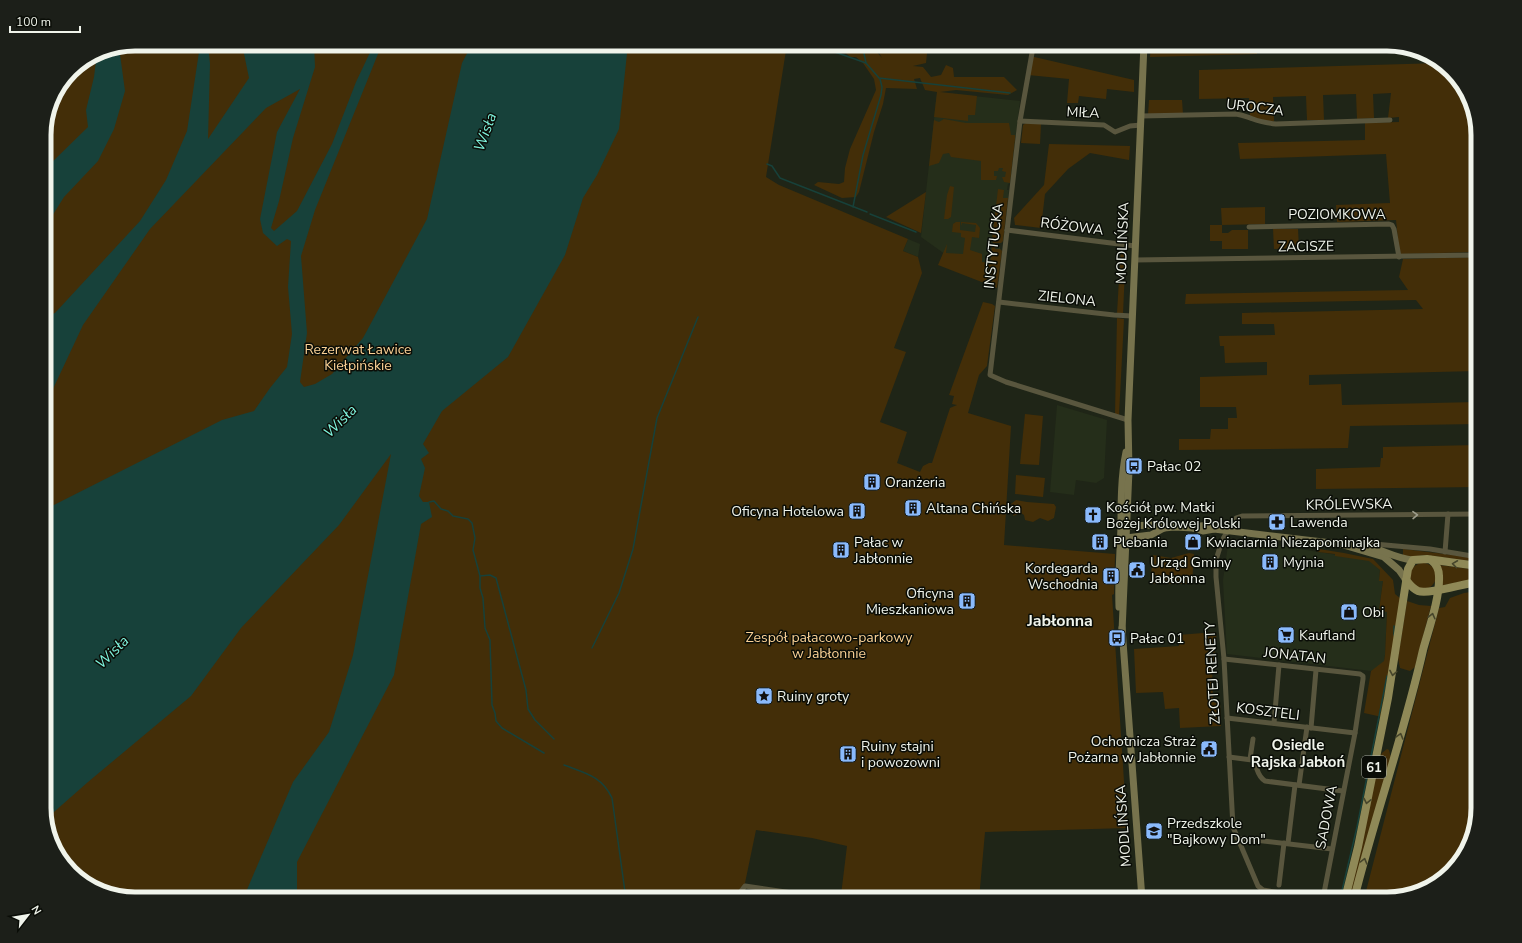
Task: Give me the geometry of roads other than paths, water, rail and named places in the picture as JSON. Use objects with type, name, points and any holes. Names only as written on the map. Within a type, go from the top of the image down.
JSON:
[{"type":"main road","name":"MODLIŃSKA","points":[[1141,892],[1118,578],[1129,463],[1128,420],[1144,51]]},
{"type":"main road","points":[[1123,528],[1154,525],[1164,528],[1194,528],[1206,526],[1227,531],[1340,544],[1384,557],[1399,570],[1412,588],[1417,591],[1428,592],[1471,583]]},
{"type":"main road","name":"MODLIŃSKA","points":[[1122,631],[1126,538],[1123,528]]},
{"type":"main road","points":[[1126,538],[1151,535],[1164,528]]},
{"type":"main road","points":[[1340,544],[1356,543],[1376,548],[1404,559],[1431,560],[1471,565]]},
{"type":"main road","name":"61","points":[[1347,892],[1358,847],[1388,698],[1406,580],[1413,560]]},
{"type":"main road","points":[[1431,560],[1436,565],[1439,574],[1438,590]]},
{"type":"main road","name":"61","points":[[1356,892],[1417,675],[1438,590]]},
{"type":"street","name":"INSTYTUCKA","points":[[1032,51],[1020,121],[990,375],[1006,382],[1128,420]]},
{"type":"street","name":"UROCZA","points":[[1141,116],[1236,114],[1243,115],[1263,123],[1276,124],[1390,120]]},
{"type":"street","name":"MIŁA","points":[[1020,121],[1104,124],[1115,132],[1130,126],[1141,125]]},
{"type":"street","name":"POZIOMKOWA","points":[[1249,227],[1389,224],[1392,225],[1394,229],[1399,257]]},
{"type":"street","name":"RÓŻOWA","points":[[1007,230],[1135,246]]},
{"type":"street","name":"ZACISZE","points":[[1134,260],[1471,255]]},
{"type":"street","name":"ZIELONA","points":[[999,302],[1132,316]]},
{"type":"street","points":[[1445,552],[1448,514]]},
{"type":"street","name":"KRÓLEWSKA","points":[[1227,531],[1236,518],[1242,516],[1471,514]]},
{"type":"street","name":"ZŁOTEJ RENETY","points":[[1227,531],[1216,560],[1216,577],[1224,659],[1233,827],[1259,888],[1274,892]]},
{"type":"street","points":[[1356,543],[1370,543],[1471,556]]},
{"type":"street","name":"JONATAN","points":[[1224,659],[1363,676]]},
{"type":"street","points":[[1274,723],[1279,665]]},
{"type":"street","name":"KOSZTELI","points":[[1279,886],[1309,727],[1316,670]]},
{"type":"street","name":"SADOWA","points":[[1324,892],[1355,733],[1363,676]]},
{"type":"street","name":"KOSZTELI","points":[[1227,718],[1355,733]]},
{"type":"street","points":[[1250,759],[1253,740]]},
{"type":"street","points":[[1229,757],[1250,759],[1255,762],[1260,778],[1265,781],[1343,791]]},
{"type":"street","points":[[1237,838],[1332,848]]},
{"type":"street","points":[[740,892],[745,886],[786,892]]},
{"type":"water","name":"Wisła","points":[[209,51],[210,64],[208,139],[249,78],[243,51],[314,51],[315,67],[293,138],[279,201],[271,228],[274,231],[297,211],[332,144],[356,82],[371,51],[379,51],[315,210],[301,256],[307,333],[300,382],[304,387],[315,384],[332,374],[363,338],[427,219],[462,63],[468,51],[627,51],[619,129],[597,175],[583,198],[565,255],[508,357],[442,411],[423,444],[429,453],[421,459],[425,468],[419,496],[423,502],[429,502],[432,517],[421,524],[394,675],[297,862],[297,892],[246,892],[293,782],[329,732],[353,655],[391,454],[339,525],[241,628],[191,696],[51,814],[51,813],[51,506],[222,420],[254,411],[287,367],[292,334],[288,287],[291,241],[287,239],[277,246],[263,233],[260,219],[277,132],[300,89],[266,108],[150,229],[83,325],[51,393],[51,314],[55,313],[140,221],[166,180],[187,131],[199,52]]},
{"type":"water","points":[[120,53],[125,91],[114,129],[98,161],[64,197],[51,218],[51,163],[88,127],[86,110],[94,77],[96,60]]},
{"type":"waterway","points":[[832,51],[866,63],[879,78],[1010,93]]},
{"type":"waterway","points":[[863,51],[866,63]]},
{"type":"waterway","points":[[853,207],[863,155],[881,95],[882,87],[880,79]]},
{"type":"waterway","points":[[767,164],[772,166],[780,178],[867,212]]},
{"type":"waterway","points":[[870,214],[916,232]]},
{"type":"waterway","points":[[592,648],[619,593],[633,549],[657,418],[698,317]]},
{"type":"waterway","points":[[429,502],[434,501],[441,509],[448,511],[453,516],[468,519],[472,523],[475,538],[473,550],[480,576],[485,628],[490,640],[492,705],[496,721],[502,728],[544,753]]},
{"type":"waterway","points":[[480,576],[490,575],[496,578],[526,690],[528,709],[535,720],[554,739]]},
{"type":"waterway","points":[[1394,626],[1394,635]]},
{"type":"waterway","points":[[1342,892],[1357,827],[1387,676]]},
{"type":"waterway","points":[[564,765],[586,773],[598,780],[612,798],[625,892]]},
{"type":"place","name":"Pałac 02","points":[[1134,466]]},
{"type":"place","name":"Oranżeria","points":[[872,482]]},
{"type":"place","name":"Altana Chińska","points":[[913,508]]},
{"type":"place","name":"Oficyna Hotelowa","points":[[857,511]]},
{"type":"place","name":"Kościół pw. Matki Bożej Królowej Polski","points":[[1093,515]]},
{"type":"place","name":"Lawenda","points":[[1277,522]]},
{"type":"place","name":"Plebania","points":[[1100,542]]},
{"type":"place","name":"Kwiaciarnia Niezapominajka","points":[[1193,542]]},
{"type":"place","name":"Pałac w Jabłonnie","points":[[841,550]]},
{"type":"place","name":"Myjnia","points":[[1270,562]]},
{"type":"place","name":"Urząd Gminy Jabłonna","points":[[1137,570]]},
{"type":"place","name":"Kordegarda Wschodnia","points":[[1111,576]]},
{"type":"place","name":"Oficyna Mieszkaniowa","points":[[967,601]]},
{"type":"place","name":"Obi","points":[[1349,612]]},
{"type":"place","name":"Kaufland","points":[[1286,635]]},
{"type":"place","name":"Pałac 01","points":[[1117,638]]},
{"type":"place","name":"Ruiny groty","points":[[764,696]]},
{"type":"place","name":"Ochotnicza Straż Pożarna w Jabłonnie","points":[[1209,749]]},
{"type":"place","name":"Ruiny stajni i powozowni","points":[[848,754]]},
{"type":"place","name":"Przedszkole \"Bajkowy Dom\"","points":[[1154,831]]},
{"type":"district","name":"Jabłonna","points":[[1060,620]]},
{"type":"district","name":"Osiedle Rajska Jabłoń","points":[[1298,754]]},
{"type":"park label","name":"Rezerwat Ławice Kiełpińskie","points":[[358,358]]},
{"type":"park label","name":"Zespół pałacowo-parkowy w Jabłonnie","points":[[829,646]]}]
